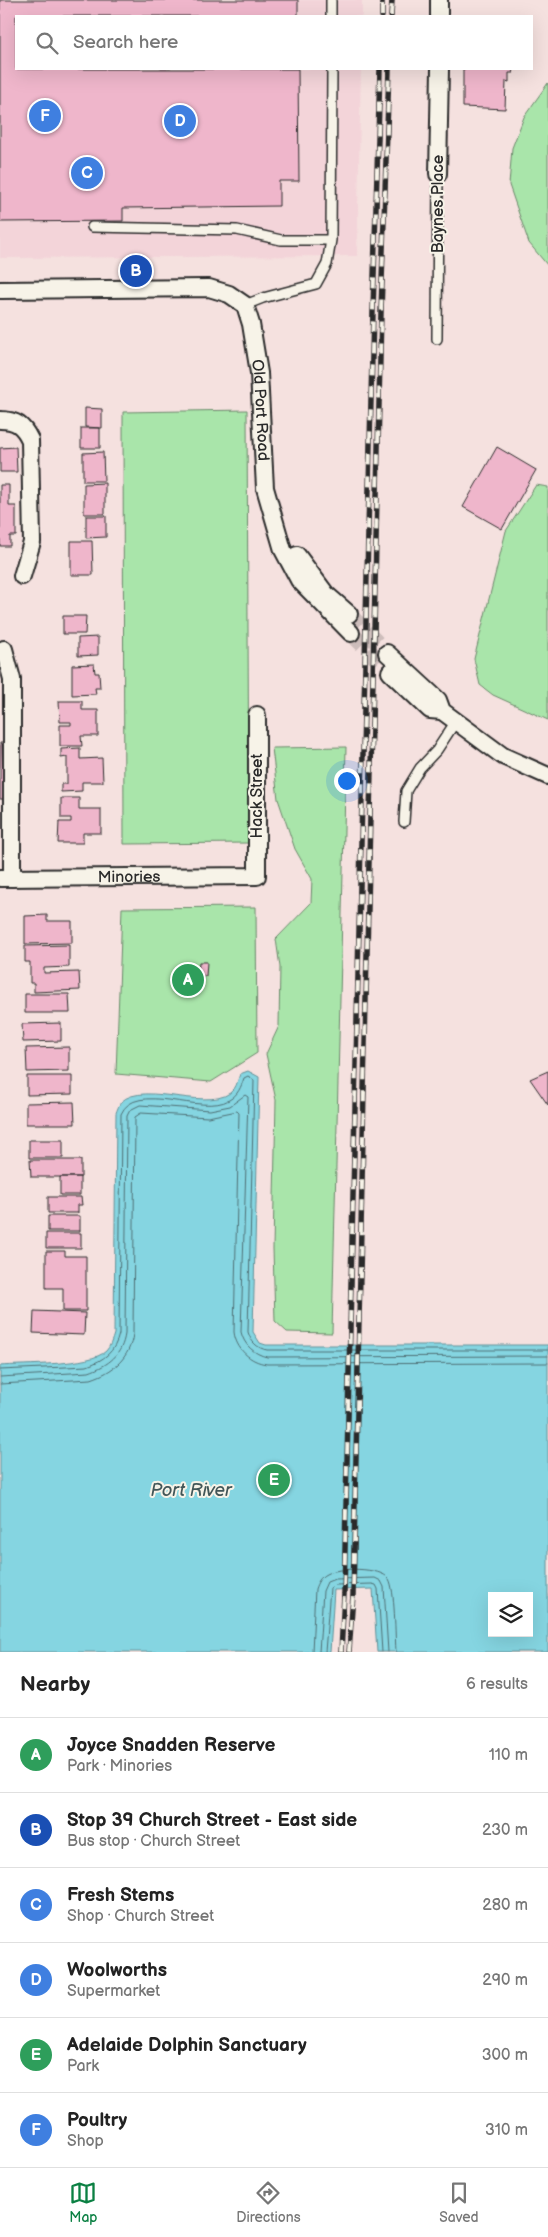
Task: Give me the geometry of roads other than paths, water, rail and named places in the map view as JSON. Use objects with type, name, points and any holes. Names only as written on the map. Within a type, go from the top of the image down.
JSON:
[{"type":"street","points":[[439,0],[440,15]]},
{"type":"street","name":"Baynes Place","points":[[438,174],[440,70]]},
{"type":"street","points":[[0,290],[209,288],[229,294],[245,305]]},
{"type":"street","name":"Old Port Road","points":[[245,305],[251,324],[259,374],[265,488],[272,517],[283,550],[300,580],[351,633]]},
{"type":"street","points":[[0,420],[18,423],[25,429],[30,440],[32,542],[22,576]]},
{"type":"street","name":"Old Port Road","points":[[272,517],[307,571],[326,594],[348,614]]},
{"type":"street","points":[[4,650],[12,679],[6,878]]},
{"type":"street","points":[[387,654],[438,700],[442,711]]},
{"type":"street","points":[[390,672],[430,710],[442,711],[503,756],[548,776]]},
{"type":"street","name":"Hack Street","points":[[257,715],[257,876]]},
{"type":"street","name":"Minories","points":[[6,878],[257,876]]},
{"type":"lane","points":[[331,0],[331,15]]},
{"type":"lane","points":[[245,305],[263,298],[316,284],[327,264],[330,240],[332,70]]},
{"type":"lane","name":"Baynes Place","points":[[437,338],[438,174]]},
{"type":"lane","points":[[92,227],[237,230],[281,240],[330,240]]},
{"type":"lane","points":[[404,822],[406,791],[420,768],[437,750],[456,721]]},
{"type":"water","name":"Port River","points":[[248,1071],[259,1077],[253,1332],[260,1343],[266,1345],[548,1345],[548,1652],[377,1652],[373,1589],[334,1590],[330,1652],[0,1652],[0,1366],[72,1362],[98,1356],[106,1351],[110,1345],[114,1334],[116,1113],[121,1102],[132,1096],[146,1094],[211,1099],[224,1096],[234,1089],[240,1074]]},
{"type":"tunnel","points":[[349,614],[387,653]]},
{"type":"tunnel","points":[[351,633],[390,672]]},
{"type":"railway","points":[[382,0],[382,15]]},
{"type":"railway","points":[[391,15],[392,0]]},
{"type":"railway","points":[[341,1652],[344,1594],[380,70]]},
{"type":"railway","points":[[349,1652],[353,1595],[381,312],[389,70]]},
{"type":"place","name":"Poultry","points":[[45,116]]},
{"type":"place","name":"Woolworths","points":[[180,121]]},
{"type":"place","name":"Fresh Stems","points":[[87,173]]},
{"type":"place","name":"Stop 39 Church Street - East side","points":[[136,271]]},
{"type":"place","name":"Joyce Snadden Reserve","points":[[188,980]]},
{"type":"place","name":"Adelaide Dolphin Sanctuary","points":[[274,1480]]}]
